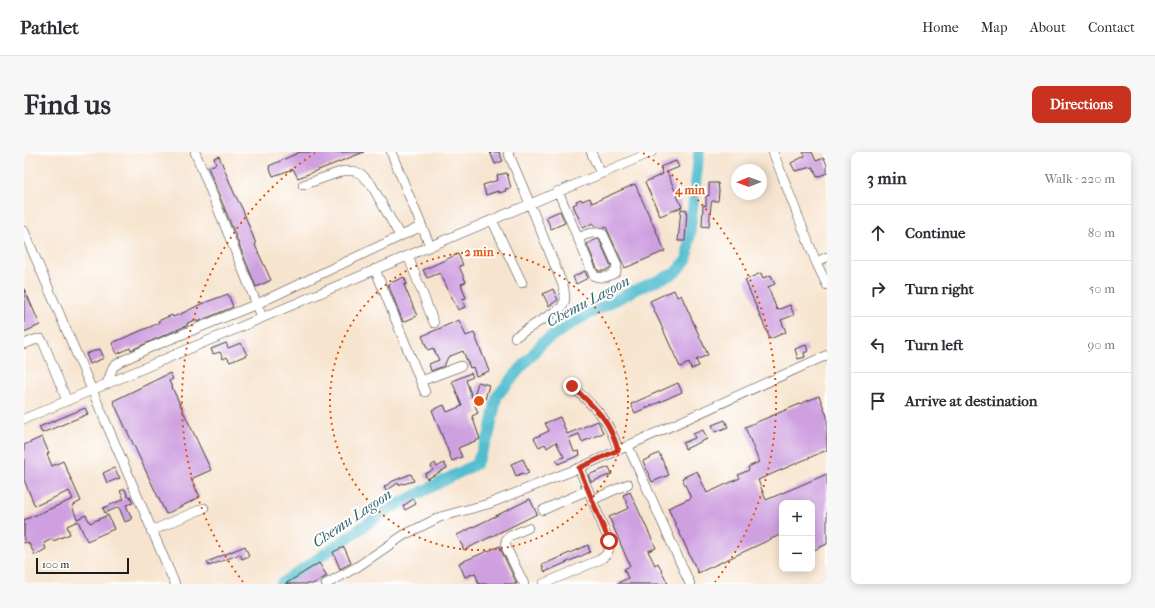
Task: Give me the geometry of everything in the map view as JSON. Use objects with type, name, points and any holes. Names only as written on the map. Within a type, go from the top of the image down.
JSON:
[{"type":"street","points":[[195,152],[262,317]]},
{"type":"street","points":[[391,152],[430,246]]},
{"type":"street","points":[[508,152],[564,288],[565,300],[562,307],[515,337]]},
{"type":"street","points":[[591,152],[601,174]]},
{"type":"street","points":[[773,152],[816,262],[827,285]]},
{"type":"street","points":[[24,419],[601,174],[647,153]]},
{"type":"street","points":[[303,185],[343,171],[354,171],[361,174],[371,184],[400,236]]},
{"type":"street","points":[[558,192],[594,276],[602,278],[608,277],[616,272],[617,265],[603,234],[596,232],[578,238]]},
{"type":"street","points":[[492,220],[522,282]]},
{"type":"street","points":[[107,384],[113,367],[122,361],[151,347],[257,304],[422,226]]},
{"type":"street","points":[[24,231],[175,584]]},
{"type":"street","points":[[408,256],[434,323]]},
{"type":"street","points":[[816,262],[827,257]]},
{"type":"street","points":[[375,269],[425,392]]},
{"type":"street","points":[[24,344],[36,339],[41,340],[67,401]]},
{"type":"street","points":[[326,584],[358,567],[404,534],[440,517],[488,504],[579,468],[827,355]]},
{"type":"street","points":[[421,382],[461,366]]},
{"type":"street","points":[[572,386],[601,413],[611,428],[618,450]]},
{"type":"street","points":[[628,446],[690,584]]},
{"type":"street","points":[[542,584],[606,556],[610,548],[609,541],[579,468]]},
{"type":"street","points":[[592,500],[628,484]]},
{"type":"street","points":[[543,510],[588,490]]},
{"type":"street","points":[[151,530],[204,508]]},
{"type":"street","points":[[524,584],[506,547],[506,540],[510,536],[528,528]]},
{"type":"building","points":[[300,152],[364,152],[298,178],[293,169],[273,176],[269,166]]},
{"type":"building","points":[[490,152],[499,152],[503,161],[495,164]]},
{"type":"building","points":[[803,152],[812,152],[816,161],[824,158],[827,165],[827,173],[817,177],[813,167],[795,171],[791,163],[805,156]]},
{"type":"building","points":[[219,156],[234,193],[242,208],[256,244],[255,245],[271,280],[256,287],[208,167],[216,164],[214,158]]},
{"type":"building","points":[[676,161],[679,167],[667,172],[682,207],[660,216],[645,182],[663,174],[660,167]]},
{"type":"building","points":[[507,173],[511,188],[505,189],[506,191],[499,193],[498,191],[486,195],[483,185],[498,180],[497,175]]},
{"type":"building","points":[[709,183],[718,183],[719,191],[718,201],[712,201],[709,227],[702,226],[703,205],[706,206],[706,195],[709,196]]},
{"type":"building","points":[[635,184],[665,251],[625,268],[606,227],[595,227],[593,223],[583,228],[573,205],[577,203],[576,201],[581,199],[582,201],[590,198],[592,203]]},
{"type":"building","points":[[681,209],[687,210],[685,241],[678,241]]},
{"type":"building","points":[[560,211],[565,223],[551,229],[546,217]]},
{"type":"building","points":[[599,239],[611,266],[604,271],[598,271],[587,244]]},
{"type":"building","points":[[458,254],[463,265],[459,266],[466,282],[461,284],[466,298],[462,299],[465,307],[458,310],[440,273],[427,278],[423,270]]},
{"type":"building","points":[[585,271],[588,278],[576,284],[573,277]]},
{"type":"building","points":[[761,273],[763,278],[771,275],[775,284],[768,287],[777,310],[790,305],[794,315],[781,320],[786,332],[770,339],[745,280]]},
{"type":"building","points":[[404,277],[407,284],[404,285],[417,316],[403,322],[388,284]]},
{"type":"building","points":[[24,288],[40,325],[24,332]]},
{"type":"building","points":[[553,289],[558,300],[549,306],[543,294]]},
{"type":"building","points":[[674,290],[677,297],[681,295],[708,355],[696,360],[699,366],[691,369],[689,363],[680,367],[650,301]]},
{"type":"building","points":[[228,294],[233,307],[197,322],[196,320],[187,323],[188,325],[131,350],[130,348],[117,354],[112,343],[159,323],[158,321],[172,315],[173,317]]},
{"type":"building","points":[[459,320],[466,336],[474,333],[489,371],[476,376],[473,367],[470,368],[463,351],[448,357],[444,366],[431,371],[429,364],[439,360],[433,348],[428,350],[422,336]]},
{"type":"building","points":[[226,343],[228,348],[241,343],[247,355],[230,362],[227,357],[223,359],[220,352],[213,354],[211,349]]},
{"type":"building","points":[[806,345],[808,351],[804,353],[805,357],[798,359],[795,349]]},
{"type":"building","points":[[100,349],[104,358],[90,364],[86,354]]},
{"type":"building","points":[[170,373],[173,379],[169,381],[211,470],[191,479],[200,497],[166,514],[113,401]]},
{"type":"building","points":[[471,373],[473,377],[466,380],[478,413],[472,416],[480,439],[458,448],[462,457],[452,461],[432,410],[444,405],[447,412],[462,406],[452,381]]},
{"type":"building","points":[[478,382],[489,385],[484,403],[473,400]]},
{"type":"building","points":[[678,383],[682,392],[635,413],[631,404]]},
{"type":"building","points":[[819,396],[827,416],[827,450],[758,480],[766,500],[827,474],[827,544],[815,550],[815,500],[779,500],[779,535],[698,573],[668,508],[691,498],[682,478],[697,471],[707,493],[740,478],[738,475],[749,470],[748,467],[759,462],[745,427]]},
{"type":"building","points":[[85,408],[88,414],[42,433],[39,427]]},
{"type":"building","points":[[560,417],[567,434],[598,421],[603,433],[582,442],[579,434],[569,438],[574,452],[579,451],[580,455],[558,464],[556,460],[564,457],[556,442],[547,448],[545,444],[539,447],[534,438],[549,431],[545,423]]},
{"type":"building","points":[[725,420],[728,427],[715,432],[712,425]]},
{"type":"building","points":[[703,430],[707,439],[685,449],[683,443],[695,438],[693,434]]},
{"type":"building","points":[[42,437],[49,453],[47,454],[52,466],[63,461],[81,501],[72,506],[77,519],[86,515],[90,523],[108,515],[114,529],[87,541],[78,521],[67,526],[70,534],[44,543],[46,549],[35,555],[28,542],[24,543],[24,520],[73,499],[69,491],[35,506],[24,480],[24,445]]},
{"type":"building","points":[[659,453],[669,475],[652,482],[643,461]]},
{"type":"building","points":[[523,459],[529,473],[524,475],[523,473],[516,476],[511,464]]},
{"type":"building","points":[[435,463],[437,467],[444,463],[447,468],[427,479],[425,474],[433,470],[431,466]]},
{"type":"building","points":[[609,467],[612,474],[591,482],[588,475]]},
{"type":"building","points":[[114,468],[120,478],[107,483],[103,473]]},
{"type":"building","points":[[411,474],[414,481],[399,485],[398,483],[386,491],[384,487],[393,481]]},
{"type":"building","points":[[125,489],[128,497],[130,496],[133,503],[126,505],[132,519],[125,522],[119,507],[105,513],[103,508],[124,499],[120,491]]},
{"type":"building","points":[[630,492],[656,548],[648,551],[655,565],[658,563],[668,584],[616,584],[628,578],[624,569],[630,566],[609,517],[629,508],[623,495]]},
{"type":"building","points":[[413,499],[416,504],[405,510],[403,506]]},
{"type":"building","points":[[530,499],[537,514],[464,550],[457,535]]},
{"type":"building","points":[[588,545],[590,552],[545,572],[542,565]]},
{"type":"building","points":[[245,546],[249,556],[242,559],[240,554],[209,566],[207,562]]},
{"type":"building","points":[[500,546],[517,584],[479,584],[475,573],[465,577],[459,563]]},
{"type":"building","points":[[344,547],[351,563],[340,569],[333,552]]},
{"type":"building","points":[[319,563],[327,576],[313,584],[285,584]]},
{"type":"waterway","name":"Chemu Lagoon","points":[[281,584],[389,509],[476,464],[489,435],[497,396],[543,342],[579,319],[635,290],[675,273],[687,259],[699,152]]},
{"type":"route","points":[[572,386],[601,413],[611,428],[618,450],[579,468],[609,541]]}]
